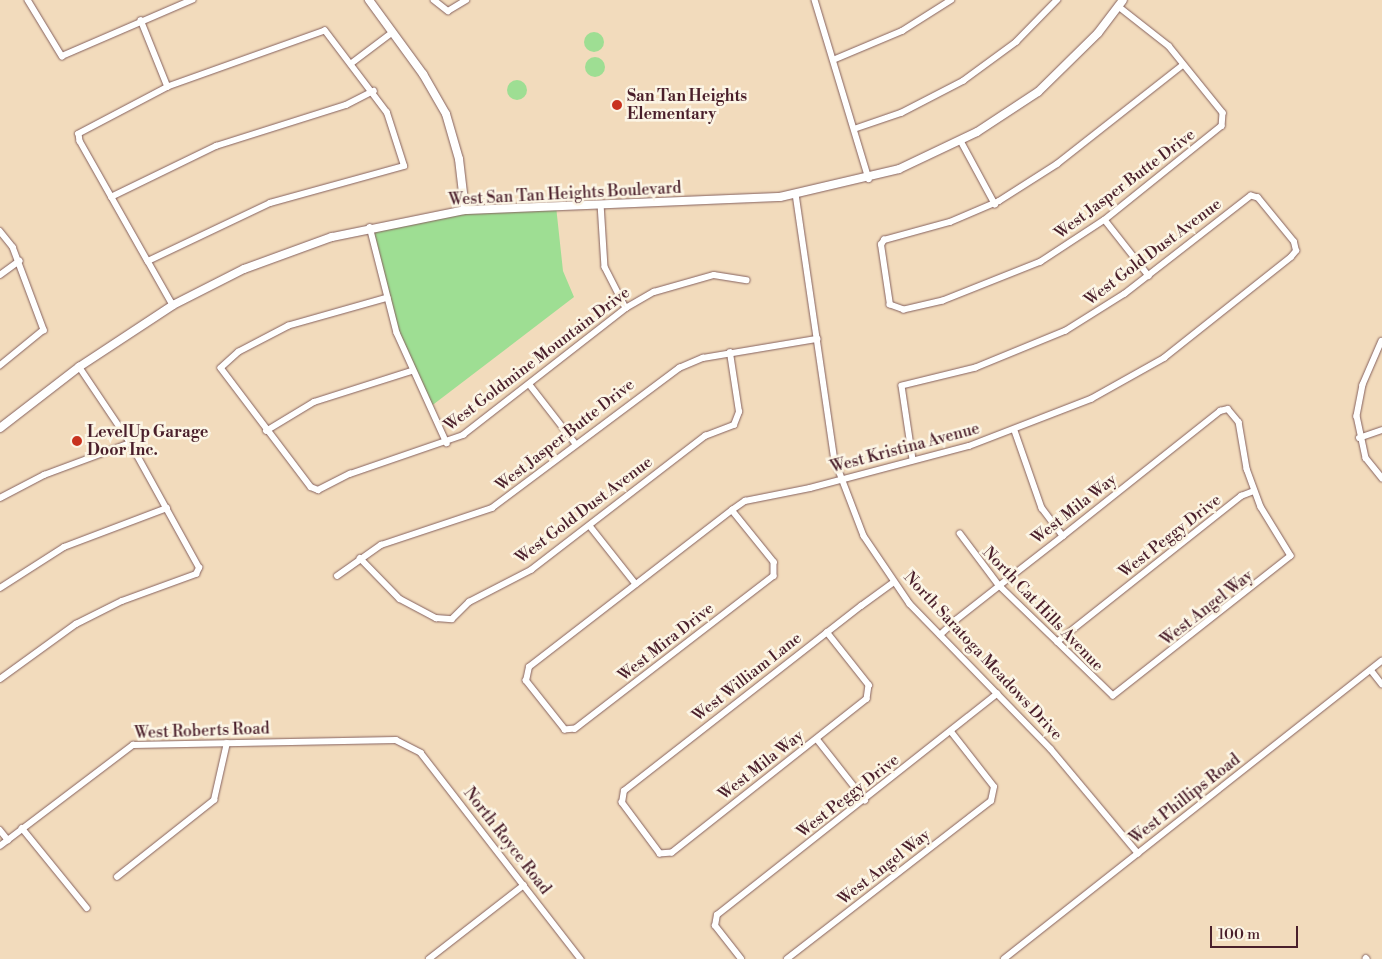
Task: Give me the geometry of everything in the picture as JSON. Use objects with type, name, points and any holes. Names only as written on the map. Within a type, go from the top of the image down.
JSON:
[{"type":"street","points":[[28,0],[62,56],[140,20],[192,0]]},
{"type":"street","points":[[369,0],[393,32],[446,114],[459,159],[464,210]]},
{"type":"street","points":[[434,0],[448,11],[466,0]]},
{"type":"street","points":[[815,0],[869,179]]},
{"type":"street","points":[[833,60],[902,31],[951,0]]},
{"type":"street","points":[[854,129],[901,113],[963,81],[1016,42],[1057,0]]},
{"type":"street","points":[[961,141],[994,204],[1057,164],[1183,65],[1159,36],[1120,3]]},
{"type":"street","name":"West San Tan Heights Boulevard","points":[[0,428],[79,367],[173,305],[284,253],[370,227],[464,210],[796,194],[869,179],[961,141],[1038,92],[1098,33],[1120,3]]},
{"type":"street","points":[[140,20],[168,87]]},
{"type":"street","points":[[148,261],[270,203],[404,166],[394,129],[374,92],[352,62],[325,31],[168,87],[79,134],[111,197],[173,305]]},
{"type":"street","points":[[352,62],[393,32]]},
{"type":"street","name":"West Jasper Butte Drive","points":[[994,204],[884,240],[881,245],[890,305],[896,310],[943,301],[998,282],[1041,262],[1104,220],[1224,121],[1183,65]]},
{"type":"street","points":[[111,197],[216,146],[346,105],[374,92]]},
{"type":"street","name":"North Saratoga Meadows Drive","points":[[796,194],[840,480],[864,536],[893,583],[940,635],[1067,766],[1138,853]]},
{"type":"street","name":"West Kristina Avenue","points":[[525,673],[732,510],[758,495],[840,480],[1015,431],[1091,399],[1164,358],[1296,251],[1258,198],[1251,196]]},
{"type":"street","name":"West Gold Dust Avenue","points":[[913,460],[902,386],[976,368],[1044,341],[1104,308],[1149,276],[1251,196]]},
{"type":"street","points":[[601,204],[605,267],[626,308]]},
{"type":"street","points":[[1104,220],[1149,276]]},
{"type":"street","points":[[370,227],[388,298],[412,371],[447,443]]},
{"type":"street","points":[[0,231],[19,261],[44,330],[0,366]]},
{"type":"street","points":[[0,275],[19,261]]},
{"type":"street","name":"West Goldmine Mountain Drive","points":[[266,432],[310,487],[318,490],[371,466],[447,443],[530,385],[626,308],[654,292],[700,277],[727,274],[747,280]]},
{"type":"street","points":[[388,298],[288,326],[239,352],[220,368],[266,432],[314,402],[412,371]]},
{"type":"street","name":"West Jasper Butte Drive","points":[[337,576],[360,558],[399,539],[492,508],[661,378],[703,358],[817,339]]},
{"type":"street","points":[[1382,341],[1375,350],[1358,400],[1359,438],[1366,458],[1382,478]]},
{"type":"street","name":"West Gold Dust Avenue","points":[[360,558],[400,599],[445,621],[494,587],[531,570],[705,436],[739,419],[730,353]]},
{"type":"street","points":[[0,679],[76,624],[122,601],[196,574],[199,568],[130,443],[79,367]]},
{"type":"street","points":[[530,385],[576,444]]},
{"type":"street","name":"West Mila Way","points":[[940,635],[999,586],[1228,409],[1239,422],[1254,491]]},
{"type":"street","points":[[1359,438],[1382,430]]},
{"type":"street","points":[[1015,431],[1042,508],[1063,536]]},
{"type":"street","points":[[0,498],[44,475],[130,443]]},
{"type":"street","name":"West Angel Way","points":[[1113,696],[1291,556],[1254,491]]},
{"type":"street","name":"West Peggy Drive","points":[[1057,642],[1241,496],[1254,491]]},
{"type":"street","points":[[0,588],[64,547],[167,508]]},
{"type":"street","name":"West Mira Drive","points":[[525,673],[526,681],[569,731],[774,576],[776,570],[732,510]]},
{"type":"street","points":[[590,526],[636,584]]},
{"type":"street","name":"North Cat Hills Avenue","points":[[960,534],[999,586],[1113,696]]},
{"type":"street","name":"West William Lane","points":[[666,855],[660,854],[621,797],[827,632],[893,583]]},
{"type":"street","name":"West Mila Way","points":[[666,855],[817,739],[871,693],[827,632]]},
{"type":"street","name":"West Phillips Road","points":[[1004,959],[1382,661]]},
{"type":"street","points":[[1371,670],[1382,684]]},
{"type":"street","name":"West Peggy Drive","points":[[741,959],[715,926],[716,920],[998,694]]},
{"type":"street","name":"West Angel Way","points":[[787,959],[996,794],[951,732]]},
{"type":"street","points":[[817,739],[865,800]]},
{"type":"street","points":[[117,877],[214,800],[227,743]]},
{"type":"street","name":"West Roberts Road","points":[[0,846],[133,745],[408,743]]},
{"type":"street","name":"North Royce Road","points":[[408,743],[524,885],[581,959]]},
{"type":"street","points":[[22,828],[87,908]]},
{"type":"street","points":[[0,830],[8,840]]},
{"type":"street","points":[[429,959],[524,885]]},
{"type":"green space","points":[[594,32],[601,35],[604,42],[601,49],[594,52],[587,49],[584,42],[587,35]]},
{"type":"green space","points":[[595,57],[602,60],[605,67],[602,74],[595,77],[588,74],[585,67],[588,60]]},
{"type":"green space","points":[[517,80],[524,83],[527,90],[524,97],[517,100],[510,97],[507,90],[510,83]]},
{"type":"green space","points":[[556,206],[563,271],[574,297],[430,407],[402,348],[370,227],[416,217]]},
{"type":"place","name":"San Tan Heights Elementary","points":[[617,105]]},
{"type":"place","name":"LevelUp Garage Door Inc.","points":[[77,441]]}]
